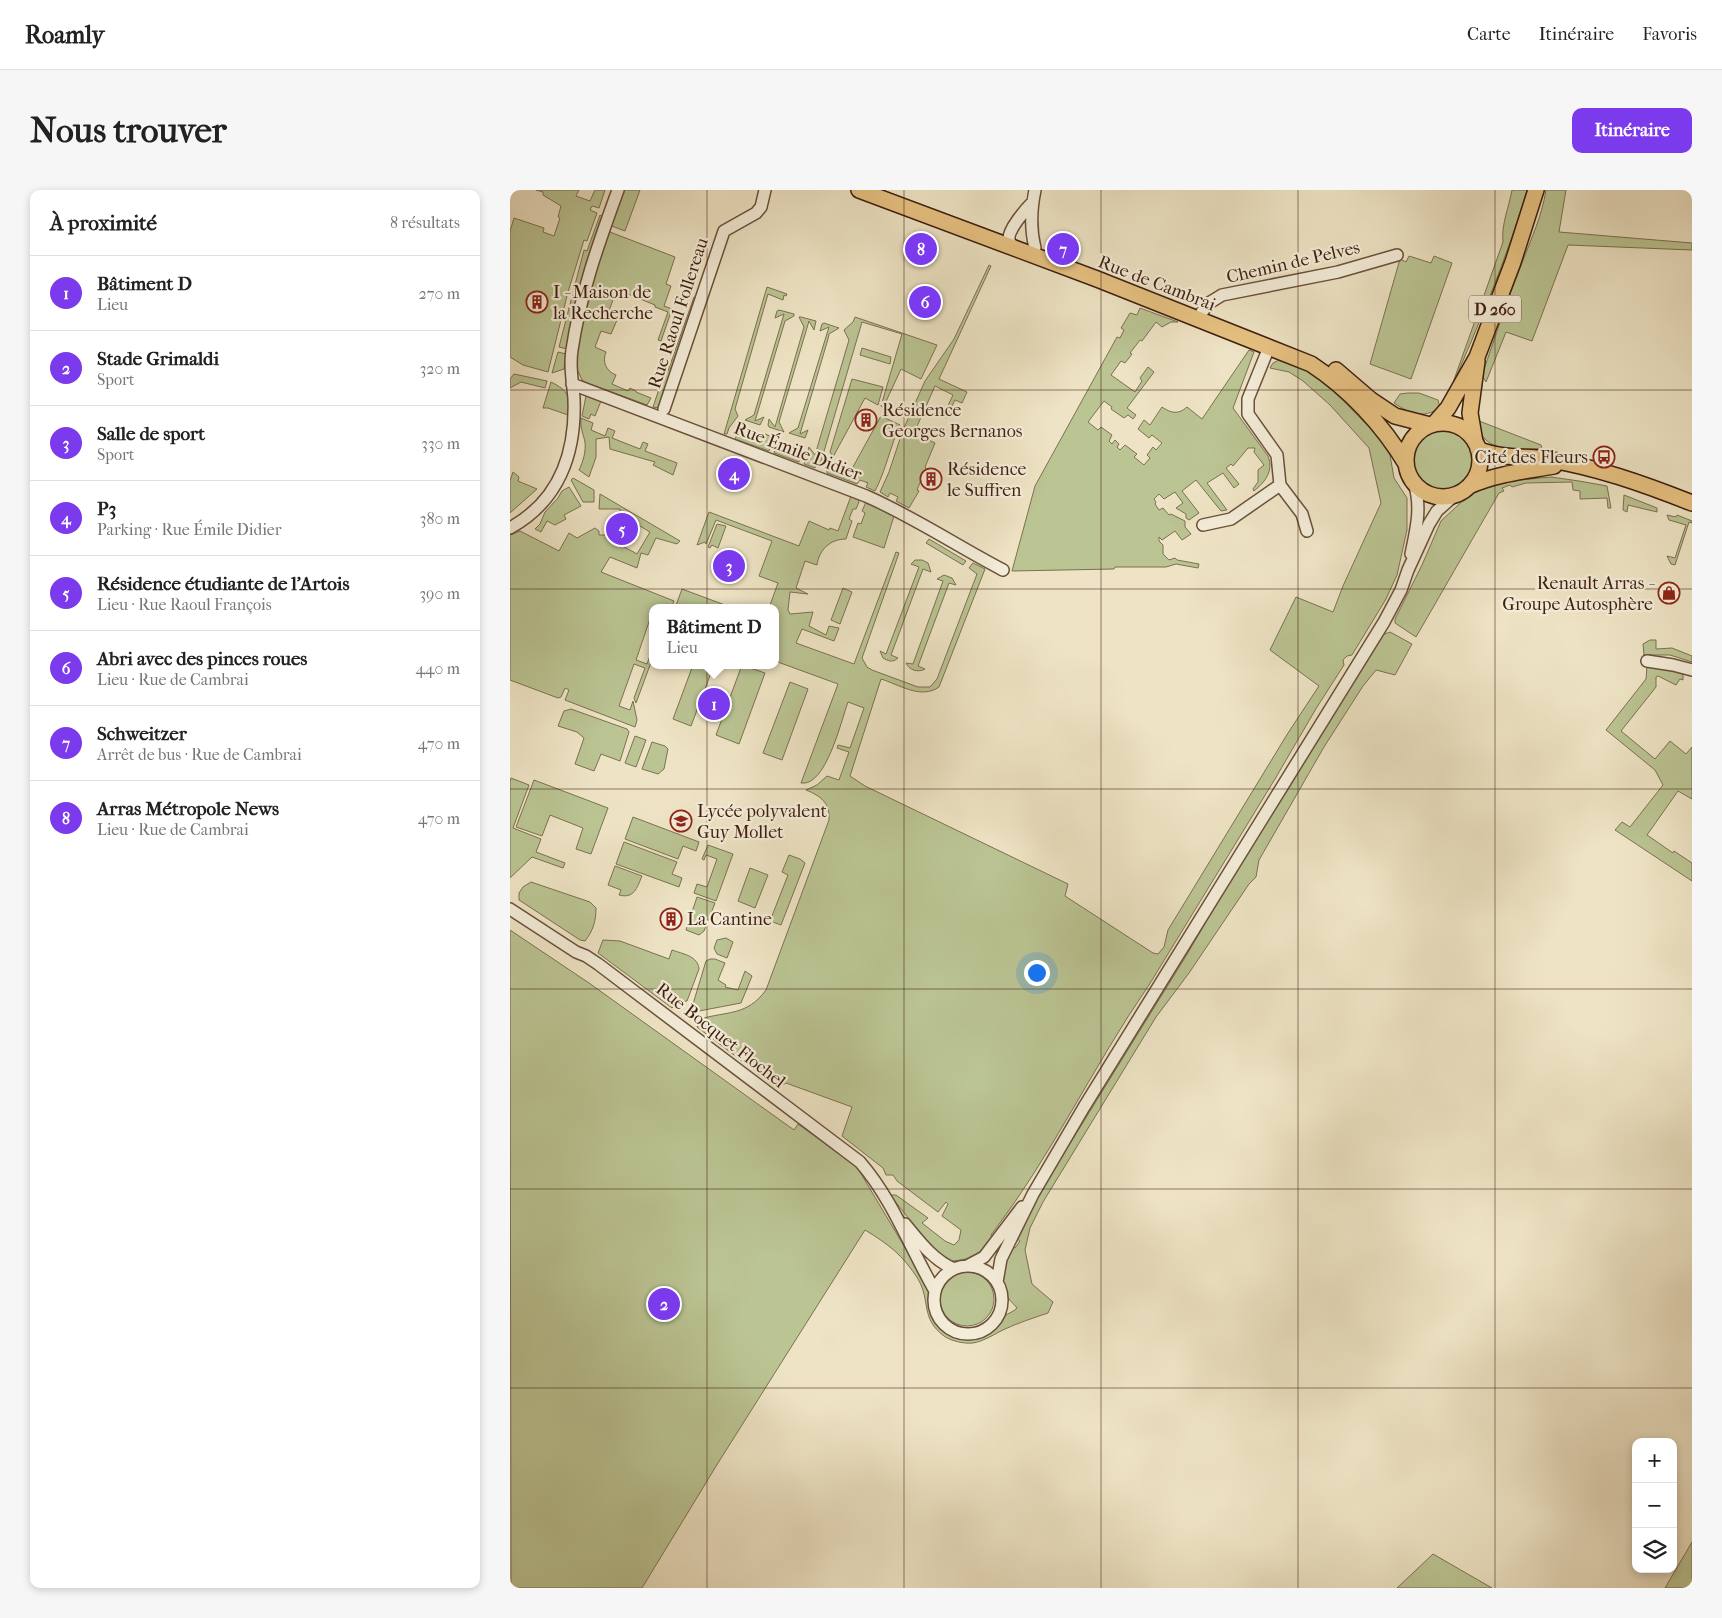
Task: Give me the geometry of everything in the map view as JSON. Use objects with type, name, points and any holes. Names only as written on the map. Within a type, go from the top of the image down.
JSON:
[{"type":"main road","name":"Rue de Cambrai","points":[[859,190],[1012,244],[1035,248],[1319,359],[1395,416],[1432,425]]},
{"type":"main road","name":"Rue de Cambrai","points":[[882,190],[1310,364],[1325,374],[1369,415],[1390,440],[1406,464]]},
{"type":"main road","name":"D 260","points":[[1432,425],[1448,408],[1477,357],[1513,262],[1536,190]]},
{"type":"main road","name":"D 260","points":[[1477,357],[1470,413],[1477,446]]},
{"type":"main road","points":[[1462,490],[1473,481],[1479,469],[1480,456],[1477,446],[1470,435],[1463,429],[1444,423],[1432,425],[1418,432],[1410,443],[1406,464],[1414,483],[1433,495],[1448,496],[1495,476],[1569,464]]},
{"type":"main road","points":[[1477,446],[1497,456],[1546,459],[1601,470],[1692,503]]},
{"type":"street","points":[[510,528],[524,519],[553,491],[564,467],[570,443],[573,412],[570,371],[576,325],[594,258],[618,190]]},
{"type":"street","name":"Rue Raoul Follereau","points":[[664,409],[724,230],[756,214],[761,208],[765,190]]},
{"type":"street","points":[[1035,190],[1032,204],[1032,232],[1035,248]]},
{"type":"street","points":[[1012,244],[1011,230],[1032,204]]},
{"type":"street","name":"Chemin de Pelves","points":[[1202,312],[1209,304],[1222,295],[1338,272],[1396,255]]},
{"type":"street","points":[[1269,347],[1248,399],[1248,414],[1276,456],[1280,485],[1302,514],[1307,530]]},
{"type":"street","name":"Rue Émile Didier","points":[[572,384],[866,496],[906,515],[957,546],[1003,570]]},
{"type":"street","points":[[1408,570],[1417,526],[1418,496],[1414,483]]},
{"type":"street","points":[[1203,525],[1231,519],[1280,485]]},
{"type":"street","points":[[1033,1194],[984,1257],[945,1274],[939,1282],[933,1301],[935,1311],[943,1324],[956,1332],[966,1335],[976,1334],[986,1330],[999,1315],[1002,1297],[997,1282],[1001,1259],[1033,1194],[1084,1107],[1384,622],[1401,590],[1408,570],[1437,511],[1462,490]]},
{"type":"street","points":[[1647,662],[1673,665],[1692,670]]},
{"type":"street","name":"Rue Bocquet Flochel","points":[[510,909],[569,948],[586,956],[644,997],[667,1017],[860,1162],[892,1210],[935,1291]]},
{"type":"street","name":"Rue Bocquet Flochel","points":[[892,1210],[927,1250],[942,1264],[954,1269]]},
{"type":"street","points":[[967,1266],[984,1270],[997,1282]]},
{"type":"green space","points":[[536,190],[579,190],[576,196],[590,201],[595,190],[605,190],[599,208],[592,206],[590,210],[597,213],[587,241],[584,240],[568,292],[548,372],[523,365],[510,357],[510,231],[514,218],[544,228],[543,232],[554,236],[560,218],[558,217],[561,206],[543,195],[543,192]]},
{"type":"green space","points":[[623,190],[640,190],[625,231],[609,225]]},
{"type":"green space","points":[[1512,190],[1527,190],[1501,267],[1450,391],[1503,242],[1504,223]]},
{"type":"green space","points":[[1546,190],[1566,190],[1559,232],[1692,243],[1692,250],[1568,245],[1532,341],[1506,332],[1486,382],[1482,375],[1539,218]]},
{"type":"green space","points":[[600,215],[603,217],[567,349],[559,347],[584,250],[587,251]]},
{"type":"green space","points":[[610,232],[675,257],[666,284],[671,286],[664,306],[672,309],[661,341],[658,340],[668,312],[628,294],[627,296],[616,292],[607,316],[617,320],[611,334],[601,331],[595,347],[606,352],[604,359],[606,366],[616,375],[612,384],[628,391],[630,388],[651,398],[647,405],[585,382],[582,380],[576,367],[576,349],[592,281],[608,233]]},
{"type":"green space","points":[[1409,256],[1431,263],[1434,256],[1452,263],[1411,379],[1370,364],[1400,259],[1406,262]]},
{"type":"green space","points":[[989,265],[991,266],[939,379],[967,392],[962,403],[955,400],[946,418],[943,416],[953,395],[935,386],[914,433],[935,443],[917,490],[919,491],[909,508],[896,501],[898,497],[890,493],[888,497],[880,492],[903,430],[925,381],[954,339]]},
{"type":"green space","points":[[767,287],[787,294],[786,296],[784,295],[783,300],[768,294],[735,409],[738,416],[727,434],[724,434]]},
{"type":"green space","points":[[694,297],[696,298],[659,408],[653,407],[663,377],[661,370],[668,371]]},
{"type":"green space","points":[[1140,308],[1178,322],[1171,322],[1162,327],[1156,322],[1130,353],[1132,354],[1125,363],[1121,361],[1111,375],[1135,392],[1142,381],[1140,378],[1148,367],[1154,372],[1127,408],[1136,415],[1133,419],[1128,415],[1124,418],[1111,409],[1112,407],[1104,401],[1088,422],[1098,430],[1101,427],[1112,435],[1109,441],[1112,444],[1115,440],[1119,444],[1117,447],[1120,450],[1125,445],[1137,454],[1134,457],[1144,465],[1150,458],[1147,455],[1153,447],[1156,450],[1162,443],[1152,435],[1149,438],[1138,429],[1144,420],[1150,425],[1162,407],[1174,412],[1181,411],[1187,407],[1202,419],[1249,350],[1254,352],[1233,408],[1268,456],[1270,467],[1267,476],[1254,491],[1253,489],[1258,482],[1258,470],[1264,465],[1254,452],[1255,448],[1248,448],[1233,466],[1231,464],[1226,468],[1239,484],[1234,488],[1223,473],[1207,483],[1227,510],[1221,511],[1196,480],[1182,491],[1199,513],[1189,520],[1186,518],[1186,514],[1176,508],[1183,503],[1175,492],[1164,499],[1159,494],[1154,499],[1159,510],[1163,508],[1169,515],[1171,514],[1185,521],[1185,527],[1191,534],[1182,540],[1175,531],[1162,540],[1159,537],[1159,541],[1163,545],[1163,554],[1169,560],[1175,558],[1199,564],[1198,568],[1176,564],[1166,567],[1012,571],[1035,486],[1117,337],[1120,338],[1124,330],[1121,328],[1130,313],[1137,315]]},
{"type":"green space","points":[[779,310],[794,314],[794,316],[785,321],[755,421],[764,417],[760,425],[745,420],[754,415],[784,314],[775,318]]},
{"type":"green space","points":[[799,317],[816,321],[814,330],[809,321],[779,422],[784,432],[768,425],[769,419],[775,427],[804,327]]},
{"type":"green space","points":[[855,317],[937,345],[921,379],[901,369],[883,408],[881,406],[902,334],[862,322],[820,465],[817,464],[815,468],[804,464],[809,447],[815,455],[849,340],[844,330],[853,322]]},
{"type":"green space","points":[[824,323],[839,328],[829,334],[800,434],[808,430],[805,438],[789,433],[798,428],[829,327],[820,331]]},
{"type":"green space","points":[[862,348],[891,357],[890,364],[860,355]]},
{"type":"green space","points":[[558,352],[566,354],[564,369],[552,373]]},
{"type":"green space","points":[[1279,360],[1286,360],[1305,369],[1329,386],[1368,426],[1379,434],[1390,455],[1394,478],[1407,498],[1407,530],[1397,575],[1386,599],[1352,655],[1347,656],[1343,660],[1344,665],[1149,985],[1109,1047],[1053,1143],[991,1235],[993,1238],[980,1252],[970,1258],[951,1261],[934,1250],[890,1195],[896,1195],[928,1218],[922,1223],[945,1241],[954,1245],[959,1240],[961,1230],[942,1216],[948,1204],[946,1202],[938,1212],[897,1181],[893,1175],[886,1175],[883,1168],[842,1136],[852,1107],[786,1083],[777,1088],[756,1072],[762,1064],[756,1059],[750,1067],[697,1027],[700,1019],[736,1011],[752,1004],[766,990],[829,820],[828,809],[824,801],[806,790],[817,785],[827,776],[839,780],[849,752],[837,748],[838,745],[850,748],[864,708],[848,702],[837,737],[825,764],[818,775],[810,781],[801,783],[838,684],[779,662],[779,604],[770,604],[778,583],[759,576],[772,541],[716,520],[706,544],[705,542],[697,545],[709,512],[799,546],[809,521],[829,530],[830,528],[838,531],[851,496],[858,498],[859,502],[856,509],[853,509],[849,519],[852,521],[846,539],[835,541],[826,546],[820,555],[817,565],[805,561],[796,588],[808,594],[790,592],[788,610],[790,614],[813,612],[809,626],[826,635],[829,626],[839,628],[834,641],[802,629],[796,643],[854,664],[896,552],[899,553],[862,658],[867,667],[872,670],[918,687],[930,687],[937,679],[977,574],[969,568],[973,563],[985,569],[939,687],[932,691],[917,692],[881,679],[850,776],[865,786],[1068,884],[1065,896],[1153,953],[1158,954],[1164,947],[1168,930],[1288,733],[1319,686],[1270,650],[1296,597],[1333,612],[1381,503],[1369,448],[1330,405],[1303,381],[1289,372],[1270,368],[1273,363]]},
{"type":"green space","points":[[514,374],[547,381],[545,388],[521,382],[510,388],[510,379]]},
{"type":"green space","points":[[852,379],[883,387],[878,405],[865,398],[833,457],[830,452]]},
{"type":"green space","points":[[551,382],[565,391],[569,403],[568,415],[543,408]]},
{"type":"green space","points":[[1419,393],[1438,400],[1440,408],[1427,413],[1416,414],[1394,403],[1400,394]]},
{"type":"green space","points":[[586,396],[601,401],[595,416],[591,414],[589,419],[582,416]]},
{"type":"green space","points":[[881,416],[900,425],[875,491],[866,487],[868,483],[860,480],[857,484],[827,473],[827,468],[848,476]]},
{"type":"green space","points":[[581,418],[593,423],[591,430],[605,436],[608,428],[615,431],[612,438],[640,449],[643,442],[648,444],[645,451],[677,463],[673,475],[653,465],[655,462],[610,449],[609,437],[596,439],[596,457],[589,477],[579,470],[584,457],[585,446]]},
{"type":"green space","points":[[1479,421],[1541,445],[1542,448],[1523,450],[1502,448],[1485,439],[1480,431]]},
{"type":"green space","points":[[741,427],[739,435],[763,442],[765,434],[775,438],[774,445],[798,452],[800,445],[803,445],[799,462],[774,453],[776,446],[771,445],[769,451],[735,439]]},
{"type":"green space","points":[[1442,428],[1454,430],[1464,437],[1471,447],[1473,459],[1471,471],[1464,481],[1454,488],[1442,490],[1430,488],[1420,481],[1413,471],[1411,459],[1413,447],[1420,437],[1430,430]]},
{"type":"green space","points":[[513,472],[519,477],[518,481],[537,489],[510,513],[510,481]]},
{"type":"green space","points":[[1551,477],[1607,486],[1611,508],[1608,508],[1607,498],[1580,499],[1580,491],[1573,490],[1572,482],[1526,483],[1502,488],[1504,491],[1499,493],[1416,637],[1395,623],[1395,619],[1441,521],[1471,493],[1498,482]]},
{"type":"green space","points":[[573,478],[594,490],[594,502],[583,502],[571,480]]},
{"type":"green space","points":[[569,487],[581,506],[564,515],[566,519],[555,525],[547,521],[541,532],[535,529],[540,524],[545,512],[562,491]]},
{"type":"green space","points":[[600,494],[680,541],[677,544],[656,538],[648,555],[641,553],[637,568],[610,557],[601,572],[674,601],[673,604],[649,604],[649,622],[636,660],[647,664],[649,659],[649,668],[636,703],[634,698],[645,668],[634,664],[619,706],[630,710],[633,701],[637,720],[635,727],[565,700],[569,690],[565,688],[561,697],[558,698],[510,680],[510,535],[520,531],[559,551],[569,533],[577,538],[595,528],[599,531],[599,535],[619,535],[622,538],[619,544],[637,554],[650,532],[633,522],[630,525],[620,518],[620,509],[599,509]]},
{"type":"green space","points":[[1624,495],[1657,508],[1657,512],[1628,505],[1627,512],[1623,510]]},
{"type":"green space","points":[[866,502],[894,516],[884,548],[853,537],[858,523],[861,524],[865,513],[862,511]]},
{"type":"green space","points":[[1667,515],[1676,517],[1677,515],[1692,521],[1692,523],[1689,522],[1675,565],[1671,564],[1667,556],[1675,558],[1686,525],[1669,520]]},
{"type":"green space","points":[[717,524],[726,526],[718,548],[712,545],[710,548],[708,547]]},
{"type":"green space","points":[[929,539],[966,561],[963,565],[926,543]]},
{"type":"green space","points":[[915,560],[922,560],[928,563],[931,572],[923,569],[891,655],[898,658],[894,661],[889,661],[883,658],[880,651],[886,654],[919,567],[911,564]]},
{"type":"green space","points":[[944,575],[952,578],[956,585],[949,583],[918,666],[925,669],[914,670],[906,663],[913,664],[943,581],[937,579]]},
{"type":"green space","points":[[843,588],[852,592],[840,624],[831,620]]},
{"type":"green space","points":[[682,589],[722,604],[676,604]]},
{"type":"green space","points":[[1390,632],[1412,644],[1395,675],[1376,670],[1363,686],[1324,747],[1259,860],[1256,877],[1249,884],[1189,973],[1156,1017],[1043,1202],[1030,1228],[1025,1250],[1032,1284],[1053,1302],[1048,1313],[977,1342],[966,1343],[950,1339],[944,1336],[932,1323],[922,1287],[907,1263],[888,1245],[865,1230],[718,1463],[642,1588],[511,1588],[510,930],[589,983],[794,1130],[798,1124],[857,1167],[929,1288],[929,1304],[935,1322],[941,1328],[957,1336],[966,1338],[984,1334],[1004,1316],[1017,1308],[1009,1299],[1004,1286],[1004,1266],[1011,1246],[1015,1248],[1020,1241],[1016,1238],[1043,1187],[1186,956],[1250,847],[1280,802],[1382,635]]},
{"type":"green space","points":[[1650,640],[1656,640],[1656,649],[1672,648],[1692,656],[1692,662],[1670,655],[1644,655],[1643,644]]},
{"type":"green space","points":[[1647,666],[1683,672],[1683,680],[1680,679],[1676,685],[1658,676],[1656,677],[1656,687],[1621,731],[1655,759],[1670,741],[1686,754],[1692,747],[1692,799],[1678,791],[1647,835],[1673,853],[1674,851],[1692,863],[1692,881],[1615,830],[1622,822],[1630,827],[1663,785],[1655,770],[1606,730],[1646,679]]},
{"type":"green space","points":[[692,669],[712,669],[691,726],[673,719]]},
{"type":"green space","points":[[741,669],[754,669],[765,673],[739,744],[716,735]]},
{"type":"green space","points":[[790,682],[808,689],[782,760],[763,753]]},
{"type":"green space","points":[[571,709],[627,729],[629,732],[620,761],[601,754],[594,771],[575,764],[584,738],[577,732],[558,726],[564,711]]},
{"type":"green space","points":[[635,736],[646,740],[636,767],[625,763]]},
{"type":"green space","points":[[652,742],[665,746],[668,749],[664,769],[658,774],[642,769]]},
{"type":"green space","points":[[511,778],[529,785],[513,828],[541,839],[536,852],[565,863],[563,868],[532,857],[510,878]]},
{"type":"green space","points":[[534,780],[608,808],[591,854],[576,849],[583,828],[550,815],[542,836],[516,827]]},
{"type":"green space","points":[[633,817],[699,842],[696,851],[683,846],[678,859],[625,839]]},
{"type":"green space","points":[[624,842],[677,862],[672,874],[682,878],[679,887],[616,864]]},
{"type":"green space","points":[[708,845],[733,854],[716,901],[694,893],[697,884],[707,887],[717,859],[706,855],[704,860],[702,859]]},
{"type":"green space","points":[[789,855],[805,863],[781,925],[770,921],[788,875],[782,872]]},
{"type":"green space","points":[[615,866],[642,876],[632,894],[619,895],[621,890],[608,885]]},
{"type":"green space","points":[[750,868],[768,875],[755,908],[738,901]]},
{"type":"green space","points":[[531,882],[590,902],[596,908],[594,926],[585,941],[580,940],[519,900],[519,893],[523,887]]},
{"type":"green space","points":[[697,897],[715,903],[704,931],[699,935],[686,930]]},
{"type":"green space","points":[[726,938],[733,942],[727,958],[717,954],[714,948],[717,940]]},
{"type":"green space","points":[[603,940],[620,941],[669,959],[672,950],[693,958],[699,969],[687,1001],[678,1002],[672,1008],[598,953]]},
{"type":"green space","points":[[710,959],[725,963],[718,980],[726,985],[725,987],[738,990],[745,971],[752,976],[741,1003],[699,1011],[693,1004],[706,961]]},
{"type":"green space","points":[[962,1272],[972,1272],[982,1276],[990,1284],[994,1299],[990,1314],[982,1322],[972,1326],[962,1326],[952,1322],[944,1314],[940,1304],[940,1294],[944,1284],[952,1276]]},
{"type":"green space","points":[[1692,1542],[1692,1588],[1665,1588],[1674,1573],[1677,1573],[1677,1568]]},
{"type":"green space","points":[[1433,1554],[1492,1588],[1397,1588]]},
{"type":"place","name":"Arras Métropole News","points":[[921,249]]},
{"type":"place","name":"Schweitzer","points":[[1063,249]]},
{"type":"place","name":"I - Maison de la Recherche","points":[[537,302]]},
{"type":"place","name":"Abri avec des pinces roues","points":[[925,302]]},
{"type":"place","name":"Résidence Georges Bernanos","points":[[866,420]]},
{"type":"place","name":"Cité des Fleurs","points":[[1604,457]]},
{"type":"place","name":"P3","points":[[734,474]]},
{"type":"place","name":"Résidence le Suffren","points":[[931,479]]},
{"type":"place","name":"Résidence étudiante de l'Artois","points":[[622,529]]},
{"type":"place","name":"Salle de sport","points":[[729,566]]},
{"type":"place","name":"Renault Arras - Groupe Autosphère","points":[[1669,593]]},
{"type":"place","name":"Bâtiment D","points":[[714,704]]},
{"type":"place","name":"Lycée polyvalent Guy Mollet","points":[[681,821]]},
{"type":"place","name":"La Cantine","points":[[671,919]]},
{"type":"place","name":"Stade Grimaldi","points":[[664,1304]]}]
